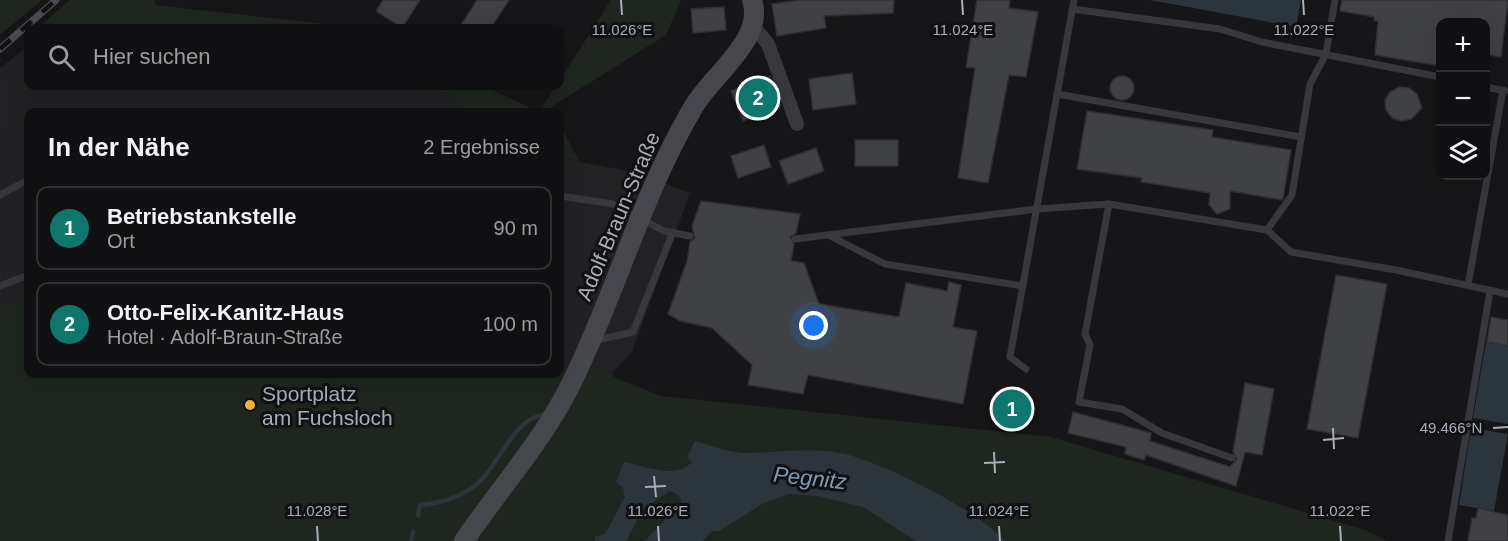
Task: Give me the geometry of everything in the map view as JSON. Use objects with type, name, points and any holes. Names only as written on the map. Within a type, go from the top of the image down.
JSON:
[{"type":"main road","points":[[752,0],[755,12],[754,27]]},
{"type":"main road","name":"Adolf-Braun-Straße","points":[[481,541],[516,483],[524,463],[560,406],[590,342],[679,132],[710,82],[746,43],[754,27]]},
{"type":"main road","name":"Adolf-Braun-Straße","points":[[464,541],[508,479],[524,463]]},
{"type":"street","points":[[754,27],[768,44],[797,124]]},
{"type":"lane","points":[[1026,369],[1011,357],[1074,0]]},
{"type":"lane","points":[[1267,230],[1289,201],[1310,84],[1326,54],[1335,0]]},
{"type":"lane","points":[[1072,9],[1220,29],[1262,42],[1436,77]]},
{"type":"lane","points":[[1468,285],[1506,91],[1490,88]]},
{"type":"lane","points":[[1057,94],[1301,137]]},
{"type":"lane","points":[[0,195],[24,182]]},
{"type":"lane","points":[[564,197],[613,204],[664,231],[690,236]]},
{"type":"lane","points":[[1109,204],[1085,334],[1090,345],[1079,402],[1122,409],[1162,433],[1232,459]]},
{"type":"lane","points":[[795,239],[1037,208],[1109,204],[1267,230],[1291,252],[1508,294]]},
{"type":"lane","points":[[590,342],[633,332],[673,232]]},
{"type":"lane","points":[[828,235],[885,264],[1023,286]]},
{"type":"lane","points":[[0,286],[24,277]]},
{"type":"lane","points":[[1448,541],[1490,291]]},
{"type":"shaded area","points":[[0,0],[42,0],[0,35]]},
{"type":"shaded area","points":[[70,0],[155,0],[155,5],[324,24],[42,24]]},
{"type":"shaded area","points":[[611,0],[681,0],[666,35],[551,107],[542,108],[553,90],[564,90],[564,74]]},
{"type":"shaded area","points":[[24,49],[24,90],[415,90],[446,93],[463,108],[24,108],[24,300],[0,308],[0,68]]},
{"type":"shaded area","points":[[415,90],[492,90],[531,108],[463,108],[446,93]]},
{"type":"shaded area","points":[[564,132],[579,161],[564,159]]},
{"type":"shaded area","points":[[564,159],[634,172],[690,193],[632,352],[612,373],[564,360]]},
{"type":"shaded area","points":[[24,300],[24,378],[564,378],[564,360],[612,373],[614,377],[661,396],[1051,437],[1365,530],[1387,541],[0,541],[0,308]]},
{"type":"water","points":[[1150,0],[1301,0],[1296,27]]},
{"type":"water","points":[[1486,342],[1508,346],[1508,424],[1473,418]]},
{"type":"water","points":[[1471,428],[1508,434],[1494,511],[1459,505]]},
{"type":"water","name":"Pegnitz","points":[[695,441],[744,453],[820,450],[845,454],[907,478],[953,502],[1005,541],[916,541],[863,507],[817,496],[789,494],[762,504],[719,531],[712,531],[703,541],[645,541],[682,502],[678,495],[670,491],[644,508],[626,541],[595,541],[595,537],[605,534],[625,497],[623,488],[616,482],[624,462],[660,470],[678,470],[692,462],[687,457]]},
{"type":"building","points":[[383,0],[420,0],[405,24],[396,24],[376,11]]},
{"type":"building","points":[[477,0],[509,0],[494,24],[462,24]]},
{"type":"building","points":[[801,0],[894,0],[893,13],[824,16],[826,28],[777,36],[772,4]]},
{"type":"building","points":[[977,0],[1010,0],[1009,8],[1038,12],[1026,77],[1009,75],[988,183],[958,178],[975,68],[966,67]]},
{"type":"building","points":[[1342,0],[1508,0],[1501,57],[1490,55],[1490,18],[1436,18],[1436,65],[1375,55],[1378,21],[1374,21],[1374,17],[1340,11]]},
{"type":"building","points":[[724,7],[726,30],[693,33],[691,9]]},
{"type":"building","points":[[852,73],[856,104],[813,110],[809,79]]},
{"type":"building","points":[[770,76],[781,107],[743,121],[731,91]]},
{"type":"building","points":[[1122,76],[1130,80],[1134,88],[1130,96],[1122,100],[1114,96],[1110,88],[1114,80]]},
{"type":"building","points":[[1399,87],[1409,88],[1417,94],[1422,108],[1411,119],[1401,121],[1392,118],[1386,110],[1385,100],[1390,92]]},
{"type":"building","points":[[1087,111],[1213,130],[1212,137],[1291,150],[1283,198],[1282,200],[1230,191],[1230,209],[1217,214],[1209,205],[1210,193],[1141,182],[1142,178],[1077,169]]},
{"type":"building","points":[[855,140],[898,140],[898,166],[855,166]]},
{"type":"building","points":[[764,145],[771,167],[738,178],[731,156]]},
{"type":"building","points":[[816,148],[824,171],[788,184],[779,161]]},
{"type":"building","points":[[701,201],[800,214],[796,233],[790,237],[794,244],[791,261],[804,263],[819,304],[899,317],[906,283],[947,291],[949,282],[961,285],[953,327],[977,331],[963,404],[808,375],[803,394],[748,385],[752,365],[712,328],[680,321],[668,314],[687,261],[690,242],[695,238],[692,226]]},
{"type":"building","points":[[1336,275],[1387,284],[1358,438],[1307,429]]},
{"type":"building","points":[[1491,317],[1508,320],[1508,346],[1487,342]]},
{"type":"building","points":[[1245,383],[1274,389],[1262,455],[1245,452],[1236,486],[1146,455],[1144,460],[1125,454],[1126,447],[1068,433],[1073,412],[1151,433],[1150,441],[1230,467],[1237,459],[1233,452]]},
{"type":"building","points":[[1007,391],[1023,394],[1017,427],[1001,424]]},
{"type":"building","points":[[1478,508],[1508,515],[1508,541],[1468,541],[1472,518],[1476,518]]},
{"type":"waterway","points":[[418,515],[420,505],[448,500],[473,487],[482,479],[523,425],[533,418],[544,415]]},
{"type":"waterway","points":[[411,541],[413,532]]},
{"type":"railway","points":[[29,24],[56,0]]},
{"type":"railway","points":[[0,49],[24,28]]},
{"type":"place","name":"Otto-Felix-Kanitz-Haus","points":[[758,98]]},
{"type":"place","name":"Sportplatz am Fuchsloch","points":[[250,405]]},
{"type":"place","name":"Betriebstankstelle","points":[[1012,409]]}]
